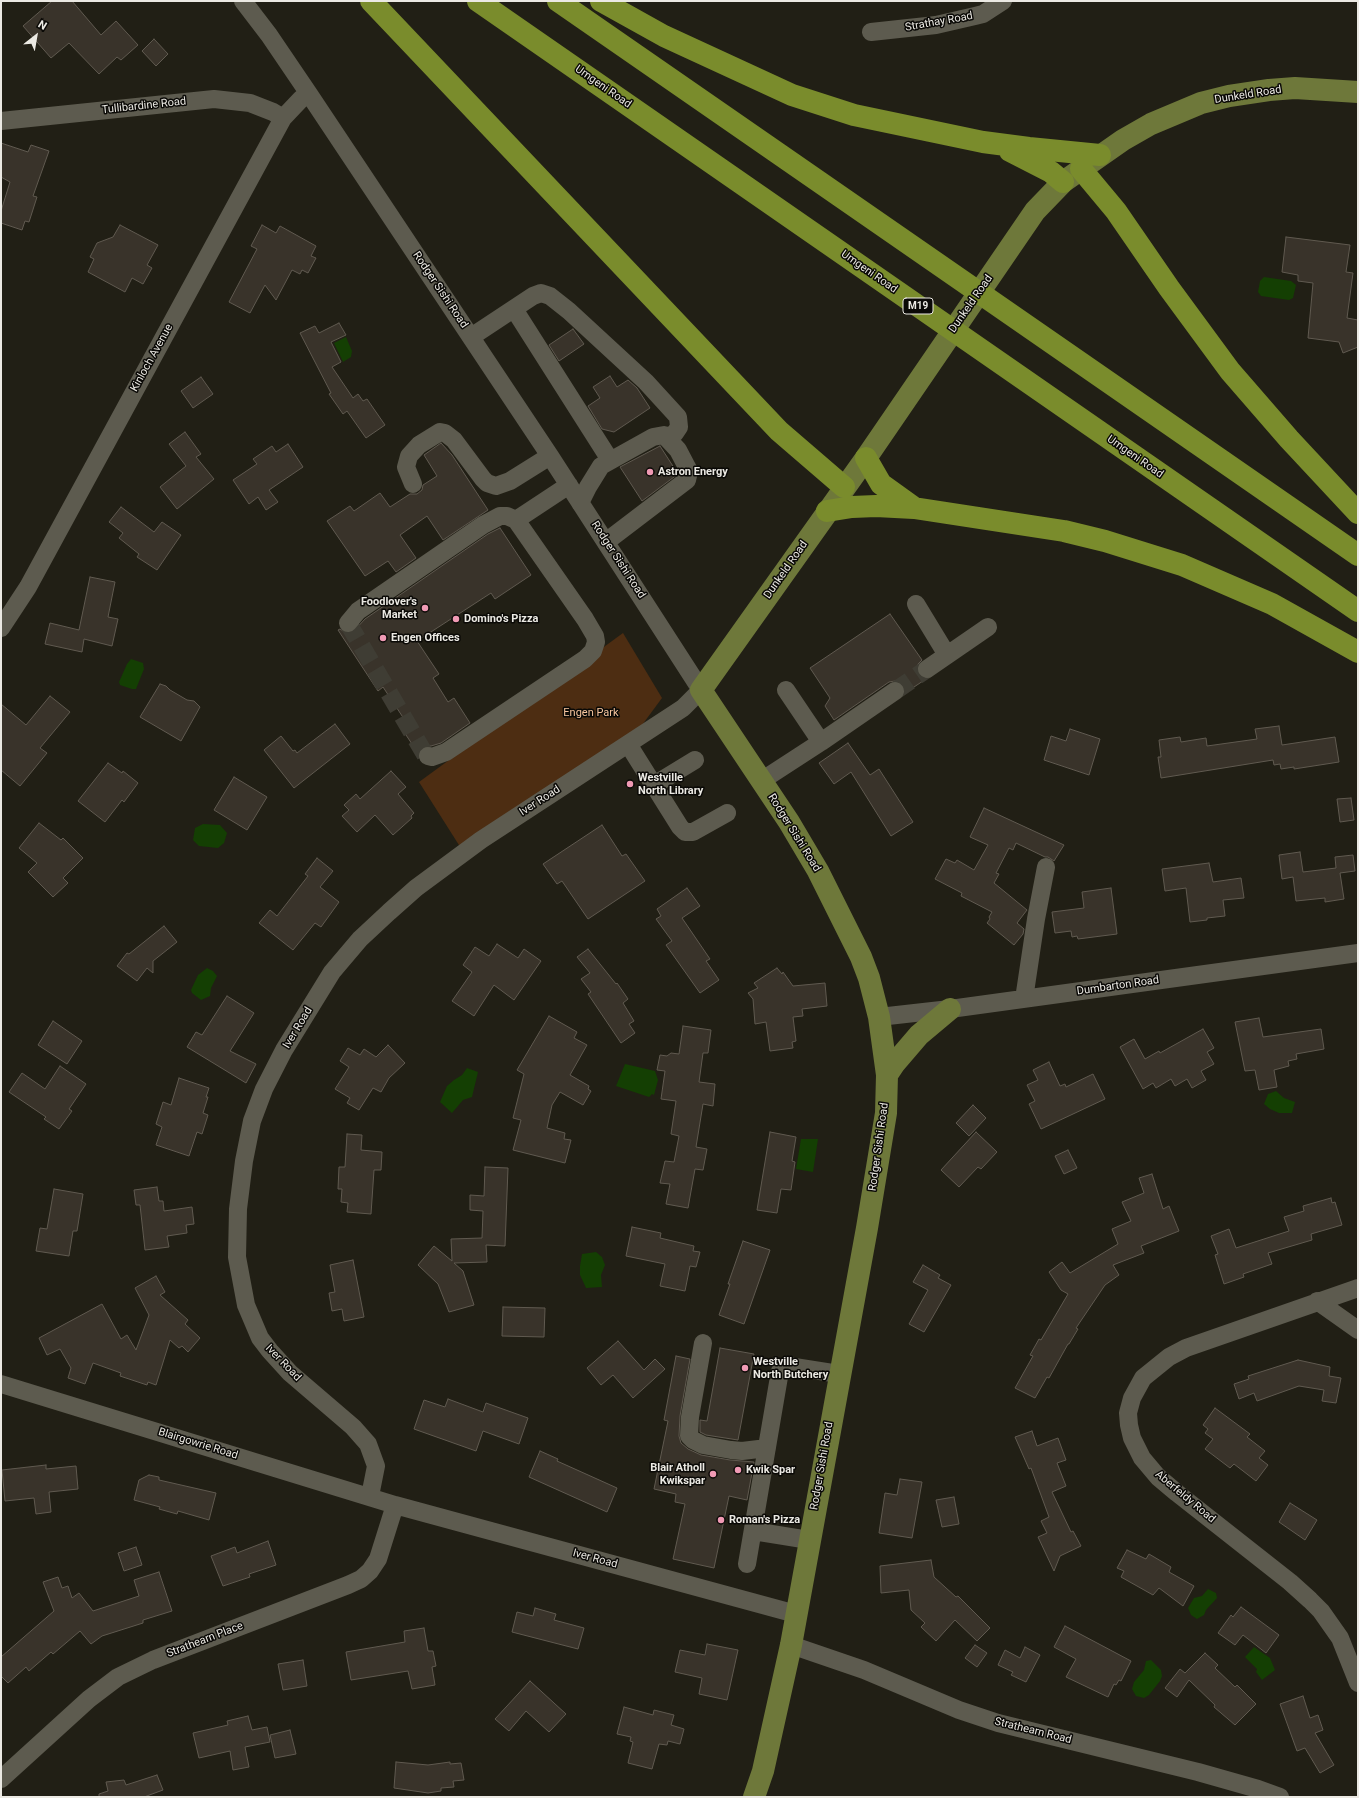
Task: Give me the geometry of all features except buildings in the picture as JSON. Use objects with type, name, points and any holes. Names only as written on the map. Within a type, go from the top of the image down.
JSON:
[{"type":"highway","points":[[371,1],[779,431],[844,487]]},
{"type":"highway","name":"Umgeni Road","points":[[478,1],[1358,611]]},
{"type":"highway","points":[[558,1],[1358,554]]},
{"type":"highway","points":[[601,1],[664,36],[792,96],[854,115],[983,142],[1100,155]]},
{"type":"highway","points":[[983,142],[1010,151],[1035,163],[1051,172],[1063,182]]},
{"type":"highway","points":[[1081,168],[1116,211],[1169,288],[1230,371],[1289,439],[1358,513]]},
{"type":"highway","points":[[866,458],[881,484],[888,491],[914,508]]},
{"type":"highway","points":[[827,511],[852,507],[876,506],[914,508],[1064,531],[1105,541],[1182,565],[1272,604],[1358,652]]},
{"type":"main road","name":"Dunkeld Road","points":[[701,690],[866,458],[1035,212],[1063,182],[1100,155],[1151,124],[1201,103],[1222,97],[1295,88],[1358,92]]},
{"type":"main road","name":"Rodger Sishi Road","points":[[701,690],[789,822],[818,871],[862,957],[869,978],[878,1017],[887,1075],[886,1113],[867,1228],[791,1645],[763,1771],[754,1797]]},
{"type":"main road","points":[[887,1075],[895,1063],[919,1035],[950,1009]]},
{"type":"street","name":"Rodger Sishi Road","points":[[243,1],[269,35],[309,94],[580,503],[607,541],[701,690]]},
{"type":"street","name":"Strathay Road","points":[[871,32],[936,25],[975,16],[983,14],[1003,1]]},
{"type":"street","name":"Kinloch Avenue","points":[[1,628],[28,587],[283,118],[301,99],[309,94]]},
{"type":"street","name":"Tullibardine Road","points":[[1,121],[214,99],[250,103],[274,112],[283,118]]},
{"type":"street","points":[[471,337],[533,296],[541,293],[555,299],[646,382],[678,417],[679,427],[667,438]]},
{"type":"street","points":[[514,309],[610,460]]},
{"type":"street","points":[[413,484],[406,467],[409,456],[418,445],[440,432],[445,433],[454,440],[483,479],[492,485],[502,485],[550,456]]},
{"type":"street","points":[[580,503],[594,476],[601,466],[610,460],[659,435],[667,438],[678,450],[688,468],[690,476],[687,480],[607,541]]},
{"type":"street","points":[[516,520],[569,485]]},
{"type":"street","points":[[348,623],[358,611],[492,519],[500,516],[507,516],[516,520],[585,619],[595,636],[596,642],[592,651],[585,659],[446,752],[432,757],[428,756]]},
{"type":"street","points":[[916,604],[947,655]]},
{"type":"street","points":[[927,669],[988,627]]},
{"type":"street","name":"Iver Road","points":[[370,1496],[376,1466],[368,1444],[353,1427],[290,1372],[270,1351],[252,1322],[246,1305],[237,1257],[238,1209],[244,1161],[252,1121],[264,1089],[284,1050],[332,972],[360,939],[416,888],[481,840],[683,708],[701,690]]},
{"type":"street","points":[[786,690],[821,742]]},
{"type":"street","points":[[761,780],[821,742],[895,691]]},
{"type":"street","points":[[628,744],[680,827],[685,832],[693,832],[727,812]]},
{"type":"street","points":[[654,785],[695,760]]},
{"type":"street","points":[[1024,999],[1036,919],[1046,867]]},
{"type":"street","name":"Dumbarton Road","points":[[878,1017],[950,1009],[1358,953]]},
{"type":"street","name":"Aberfeldy Road","points":[[1358,1288],[1317,1301],[1186,1348],[1169,1357],[1143,1378],[1136,1388],[1128,1413],[1132,1438],[1142,1458],[1158,1477],[1177,1494],[1290,1582],[1321,1611],[1340,1638],[1358,1683]]},
{"type":"street","points":[[1317,1301],[1358,1330]]},
{"type":"street","points":[[704,1343],[690,1417],[689,1436],[693,1440],[703,1445],[731,1450],[742,1451],[767,1448]]},
{"type":"street","points":[[747,1564],[754,1531],[778,1375],[781,1368],[788,1366],[840,1374]]},
{"type":"street","name":"Blairgowrie Road","points":[[1,1384],[370,1496],[395,1505]]},
{"type":"street","name":"Iver Road","points":[[395,1505],[796,1614]]},
{"type":"street","name":"Strathearn Place","points":[[1,1780],[89,1699],[118,1677],[153,1660],[361,1579],[370,1571],[378,1559],[395,1505]]},
{"type":"street","points":[[754,1531],[809,1540]]},
{"type":"street","name":"Strathearn Road","points":[[791,1645],[864,1670],[959,1710],[998,1723],[1198,1772],[1280,1797]]},
{"type":"green space","name":"Engen Park","points":[[623,633],[662,698],[628,744],[464,853],[419,782]]},
{"type":"shaded area","points":[[1264,277],[1291,281],[1296,285],[1293,298],[1289,300],[1261,296],[1258,292],[1260,281]]},
{"type":"shaded area","points":[[346,337],[352,351],[351,357],[343,362],[334,343]]},
{"type":"shaded area","points":[[131,659],[143,663],[144,669],[136,689],[120,685],[119,682],[127,664]]},
{"type":"shaded area","points":[[203,824],[220,825],[227,833],[224,843],[218,848],[199,846],[193,840],[195,828]]},
{"type":"shaded area","points":[[207,968],[213,971],[217,976],[211,988],[210,996],[201,1000],[192,993],[191,990],[198,975]]},
{"type":"shaded area","points":[[625,1064],[655,1071],[658,1080],[654,1095],[652,1094],[649,1097],[616,1086]]},
{"type":"shaded area","points":[[467,1068],[478,1072],[472,1097],[463,1100],[452,1113],[440,1102],[447,1086],[462,1075]]},
{"type":"shaded area","points":[[1276,1091],[1284,1098],[1295,1102],[1292,1113],[1279,1113],[1270,1109],[1264,1104],[1268,1094]]},
{"type":"shaded area","points":[[801,1139],[818,1139],[813,1172],[796,1169]]},
{"type":"shaded area","points":[[596,1252],[602,1257],[605,1265],[601,1275],[602,1287],[586,1288],[580,1275],[582,1254]]},
{"type":"shaded area","points":[[1208,1589],[1216,1593],[1217,1598],[1206,1610],[1204,1615],[1197,1619],[1191,1615],[1188,1608],[1194,1598],[1202,1596]]},
{"type":"shaded area","points":[[1254,1647],[1270,1658],[1275,1670],[1262,1680],[1256,1672],[1257,1669],[1245,1657]]},
{"type":"shaded area","points":[[1151,1660],[1161,1670],[1162,1676],[1160,1681],[1149,1695],[1144,1698],[1136,1696],[1132,1689],[1134,1682],[1144,1670],[1146,1661]]},
{"type":"tunnel","points":[[348,623],[426,756],[428,756]]},
{"type":"tunnel","points":[[895,691],[927,669]]},
{"type":"place","name":"Astron Energy","points":[[650,472]]},
{"type":"place","name":"Foodlover's Market","points":[[425,608]]},
{"type":"place","name":"Domino's Pizza","points":[[456,619]]},
{"type":"place","name":"Engen Offices","points":[[383,638]]},
{"type":"place","name":"Westville North Library","points":[[630,784]]},
{"type":"place","name":"Westville North Butchery","points":[[745,1368]]},
{"type":"place","name":"Kwik Spar","points":[[738,1470]]},
{"type":"place","name":"Blair Atholl Kwikspar","points":[[713,1474]]},
{"type":"place","name":"Roman's Pizza","points":[[721,1520]]}]
